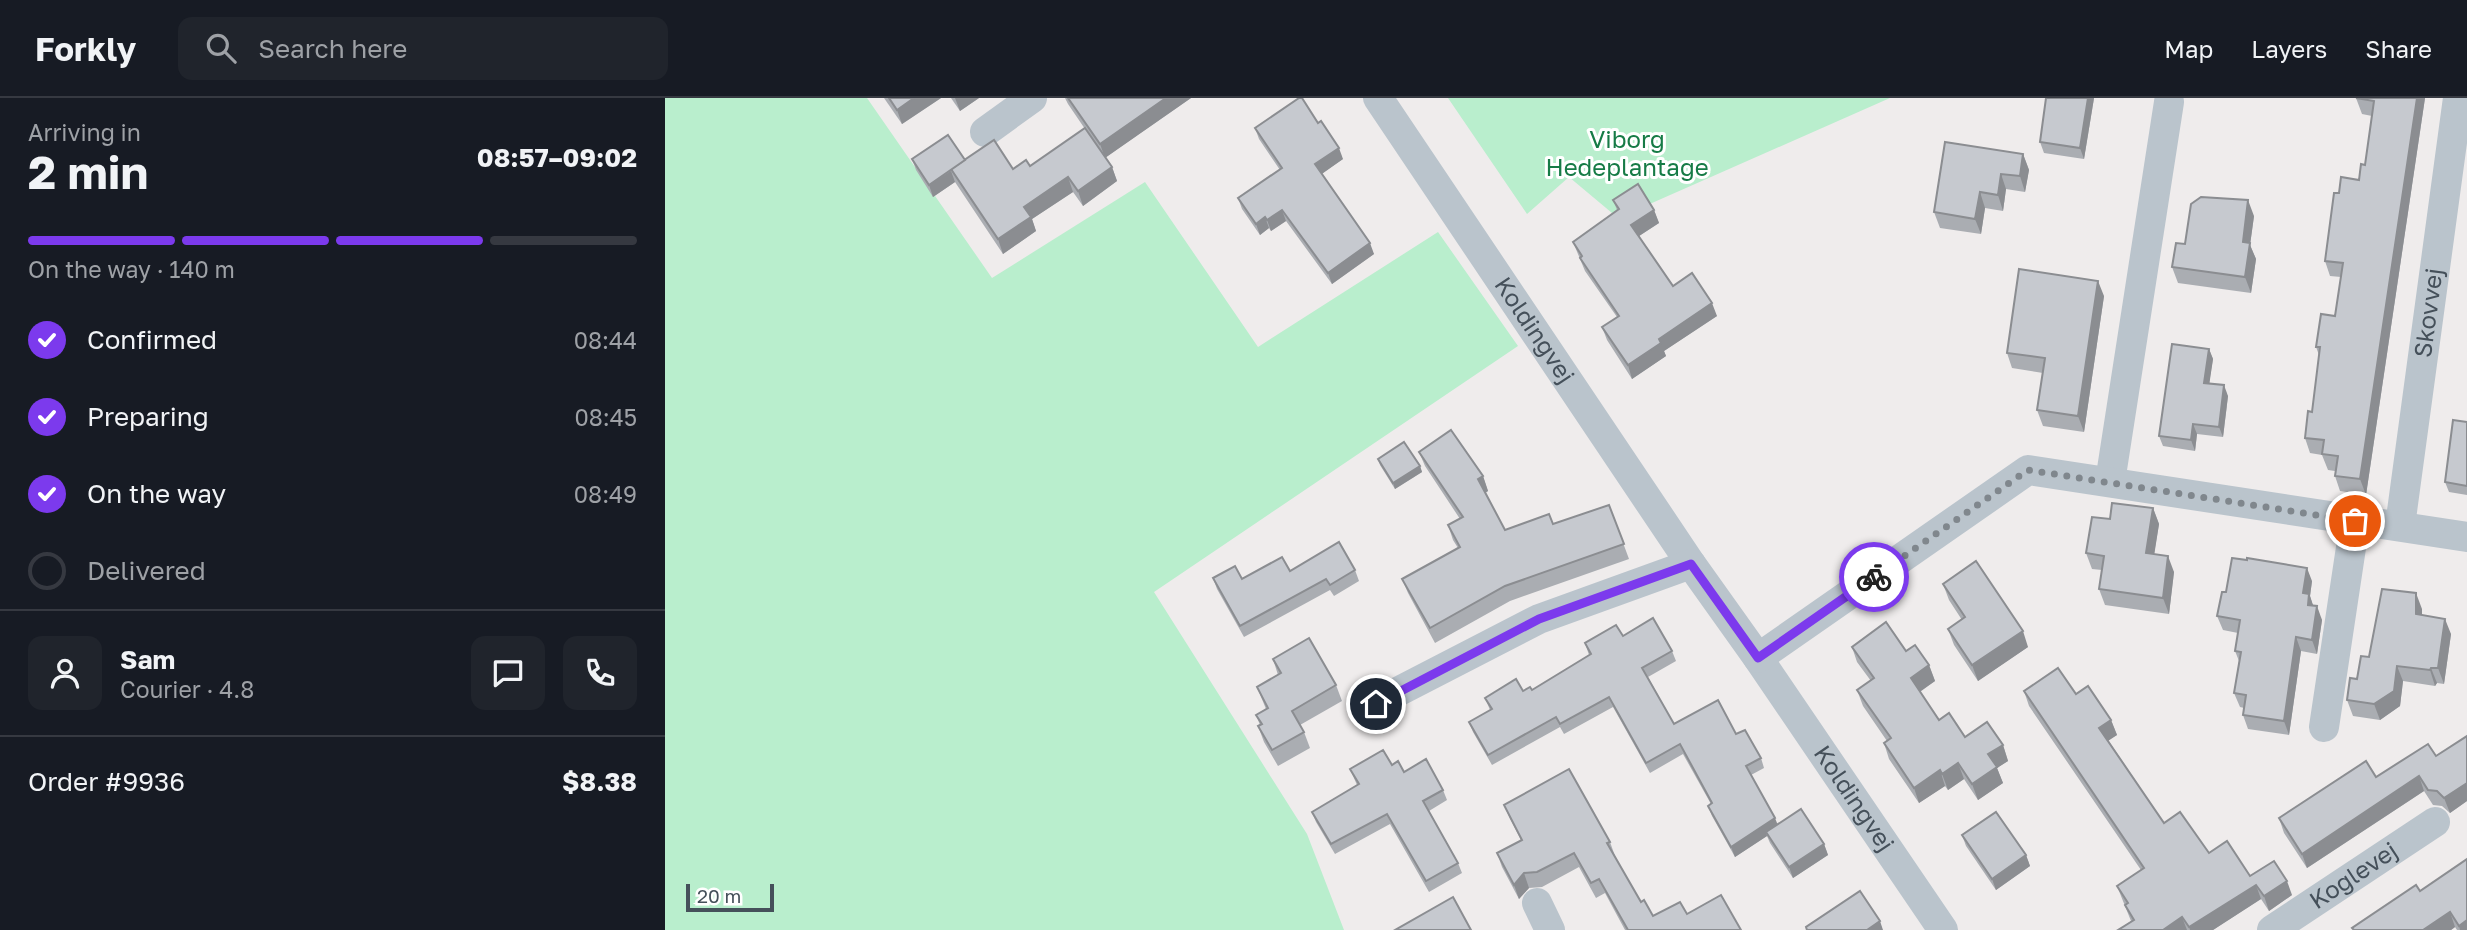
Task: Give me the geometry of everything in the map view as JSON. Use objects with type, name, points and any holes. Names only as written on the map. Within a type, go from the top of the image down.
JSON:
[{"type":"street","points":[[985,132],[1033,98]]},
{"type":"street","name":"Koldingvej","points":[[1378,98],[1691,564],[1943,930]]},
{"type":"street","name":"Skovvej","points":[[2400,526],[2458,98]]},
{"type":"street","points":[[2110,482],[2169,102]]},
{"type":"street","points":[[1758,658],[2028,470],[2467,537]]},
{"type":"street","points":[[2324,727],[2355,521]]},
{"type":"street","points":[[1376,704],[1539,619],[1691,564]]},
{"type":"street","name":"Koglevej","points":[[2272,930],[2435,822]]},
{"type":"street","points":[[1537,903],[1550,930]]},
{"type":"green space","points":[[665,98],[867,98],[992,278],[1145,182],[1258,347],[1438,232],[1518,346],[1154,592],[1307,834],[1344,930],[665,930]]},
{"type":"green space","name":"Viborg Hedeplantage","points":[[1448,98],[1890,98],[1618,218],[1569,177],[1527,214]]},
{"type":"building","points":[[889,98],[914,98],[897,110]]},
{"type":"building","points":[[1068,98],[1166,98],[1100,144]]},
{"type":"building","points":[[1302,98],[1318,123],[1321,121],[1339,148],[1315,164],[1370,243],[1328,273],[1282,210],[1256,224],[1238,198],[1282,168],[1255,128]]},
{"type":"building","points":[[2046,98],[2088,98],[2080,148],[2040,142]]},
{"type":"building","points":[[2356,98],[2417,98],[2360,479],[2335,476],[2338,456],[2322,454],[2324,440],[2305,438],[2308,411],[2312,412],[2321,314],[2335,316],[2343,263],[2325,261],[2334,193],[2339,193],[2341,177],[2359,180],[2361,164],[2365,165],[2374,101]]},
{"type":"building","points":[[1085,128],[1112,167],[1078,191],[1068,177],[1024,207],[1031,217],[998,239],[951,169],[994,140],[1013,169],[1026,160],[1030,166]]},
{"type":"building","points":[[948,135],[965,160],[929,185],[912,159]]},
{"type":"building","points":[[1945,142],[2023,154],[2020,176],[2001,174],[1998,195],[1980,192],[1975,219],[1934,212]]},
{"type":"building","points":[[1638,184],[1654,210],[1631,225],[1673,286],[1692,273],[1712,303],[1659,339],[1661,343],[1628,365],[1602,327],[1619,316],[1580,258],[1582,256],[1573,242],[1619,209],[1613,200]]},
{"type":"building","points":[[2201,197],[2248,200],[2243,242],[2250,243],[2245,277],[2172,267],[2176,243],[2185,244],[2191,204]]},
{"type":"building","points":[[2019,269],[2098,281],[2078,416],[2037,410],[2045,358],[2007,353]]},
{"type":"building","points":[[2172,344],[2209,349],[2204,383],[2224,385],[2219,427],[2193,424],[2191,440],[2159,436]]},
{"type":"building","points":[[2453,420],[2467,422],[2467,486],[2445,482]]},
{"type":"building","points":[[1451,430],[1483,476],[1478,479],[1505,530],[1549,514],[1553,524],[1609,505],[1624,544],[1505,586],[1430,628],[1402,579],[1460,547],[1448,525],[1463,517],[1419,452]]},
{"type":"building","points":[[1404,442],[1420,466],[1393,483],[1378,459]]},
{"type":"building","points":[[2112,503],[2153,508],[2146,553],[2168,556],[2163,598],[2099,589],[2104,556],[2086,553],[2092,517],[2110,519]]},
{"type":"building","points":[[1339,542],[1355,570],[1330,585],[1326,579],[1240,626],[1213,578],[1235,566],[1242,579],[1282,557],[1290,571]]},
{"type":"building","points":[[2232,558],[2307,568],[2303,593],[2309,594],[2308,605],[2317,606],[2312,640],[2296,637],[2284,721],[2243,715],[2246,695],[2234,693],[2241,652],[2235,651],[2240,620],[2217,616],[2222,592],[2226,592]]},
{"type":"building","points":[[1976,561],[2023,631],[1972,665],[1948,629],[1965,617],[1943,584]]},
{"type":"building","points":[[2382,589],[2416,593],[2416,614],[2445,619],[2438,668],[2430,670],[2397,666],[2394,691],[2374,704],[2347,700],[2350,678],[2357,679],[2361,656],[2369,657]]},
{"type":"building","points":[[1653,618],[1672,651],[1642,668],[1674,724],[1718,700],[1736,734],[1745,730],[1761,758],[1746,766],[1775,818],[1731,847],[1708,806],[1712,803],[1680,744],[1646,763],[1609,697],[1560,724],[1556,717],[1488,755],[1469,722],[1492,709],[1485,698],[1516,679],[1523,691],[1530,687],[1532,690],[1591,654],[1585,643],[1616,625],[1623,636]]},
{"type":"building","points":[[1886,622],[1906,651],[1915,645],[1929,665],[1911,678],[1939,720],[1949,713],[1965,737],[1987,722],[2003,745],[1988,754],[1997,767],[1972,784],[1958,763],[1942,774],[1940,770],[1914,788],[1884,743],[1891,738],[1857,690],[1874,678],[1852,647]]},
{"type":"building","points":[[1309,638],[1336,685],[1292,711],[1304,732],[1272,750],[1258,726],[1262,724],[1256,715],[1268,708],[1257,687],[1281,673],[1273,659]]},
{"type":"building","points":[[2058,668],[2076,694],[2088,686],[2111,720],[2099,728],[2164,823],[2180,812],[2209,853],[2227,841],[2250,876],[2274,861],[2287,881],[2264,896],[2256,885],[2189,927],[2182,917],[2163,930],[2118,930],[2134,920],[2125,905],[2128,903],[2117,886],[2144,868],[2024,691]]},
{"type":"building","points":[[2467,736],[2467,783],[2444,798],[2437,791],[2428,790],[2419,776],[2302,854],[2279,818],[2366,761],[2376,777],[2428,744],[2436,756]]},
{"type":"building","points":[[1383,750],[1392,765],[1398,761],[1404,772],[1426,759],[1443,790],[1423,801],[1458,863],[1426,881],[1387,814],[1331,844],[1312,812],[1359,784],[1350,769]]},
{"type":"building","points":[[1569,769],[1610,842],[1607,843],[1641,902],[1644,900],[1653,916],[1680,902],[1687,914],[1721,895],[1741,930],[1628,930],[1599,879],[1591,883],[1574,853],[1537,872],[1524,873],[1514,885],[1497,853],[1522,840],[1504,805]]},
{"type":"building","points":[[1801,809],[1824,844],[1789,867],[1766,832]]},
{"type":"building","points":[[1996,812],[2026,855],[1992,879],[1962,835]]},
{"type":"building","points":[[2467,859],[2467,920],[2459,926],[2450,912],[2423,930],[2352,928],[2416,885],[2420,891]]},
{"type":"building","points":[[1860,891],[1880,921],[1867,930],[1807,930],[1806,927]]},
{"type":"building","points":[[1453,897],[1471,930],[1395,930]]},
{"type":"way so far","points":[[1874,577],[2028,470],[2355,521]]},
{"type":"route","points":[[1376,704],[1539,619],[1691,564],[1758,658],[1874,577]]}]
